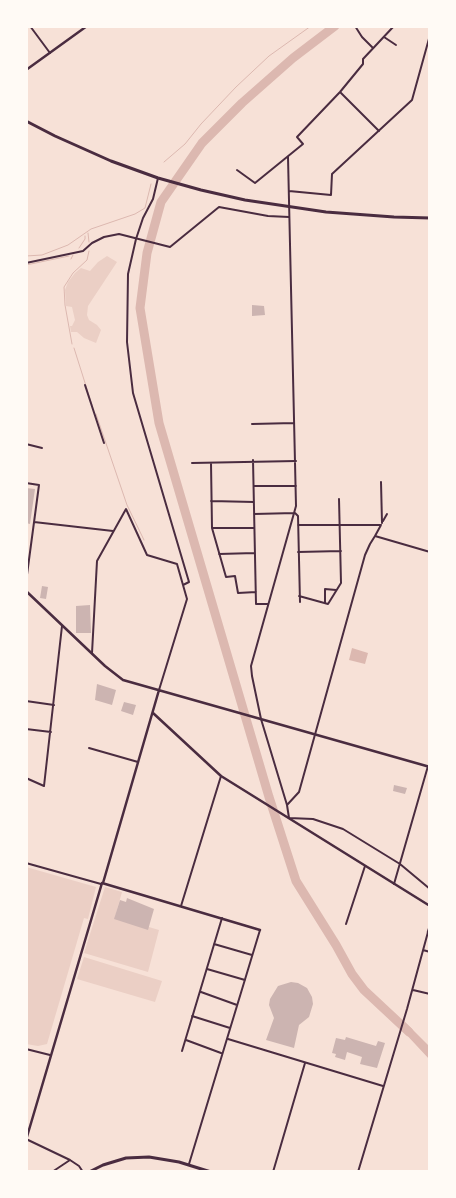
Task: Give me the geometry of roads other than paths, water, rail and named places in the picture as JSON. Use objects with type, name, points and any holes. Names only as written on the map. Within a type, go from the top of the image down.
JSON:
[{"type":"main road","points":[[26,121],[111,161],[158,178],[197,189],[289,208],[358,215],[430,218]]},
{"type":"main road","points":[[89,1172],[103,1165],[132,1158],[149,1157],[189,1165],[211,1172]]},
{"type":"street","points":[[30,26],[50,53]]},
{"type":"street","points":[[26,70],[87,26]]},
{"type":"street","points":[[355,26],[362,37],[373,48]]},
{"type":"street","points":[[237,170],[254,183],[303,144],[296,137],[340,92],[363,64],[363,59],[394,26]]},
{"type":"street","points":[[289,191],[331,195],[332,174],[412,100],[430,35]]},
{"type":"street","points":[[384,37],[396,45]]},
{"type":"street","points":[[340,92],[379,130]]},
{"type":"street","points":[[288,157],[296,461],[295,513],[251,666],[261,719],[287,805],[289,818]]},
{"type":"street","points":[[158,178],[153,199],[137,239],[128,274],[126,324],[128,364],[133,393],[189,582],[183,586]]},
{"type":"street","points":[[26,262],[83,251],[92,243],[104,237],[119,234],[170,247],[219,207],[268,216],[290,217]]},
{"type":"street","points":[[85,385],[104,443]]},
{"type":"street","points":[[252,424],[294,423]]},
{"type":"street","points":[[26,444],[42,448]]},
{"type":"street","points":[[253,461],[256,604],[268,604]]},
{"type":"street","points":[[192,463],[296,461]]},
{"type":"street","points":[[211,463],[212,528],[226,577],[235,576],[238,593],[256,592]]},
{"type":"street","points":[[381,482],[382,524]]},
{"type":"street","points":[[26,483],[39,485],[26,582]]},
{"type":"street","points":[[254,486],[296,486]]},
{"type":"street","points":[[299,596],[328,604],[341,583],[339,499]]},
{"type":"street","points":[[211,501],[254,502]]},
{"type":"street","points":[[84,1172],[70,1160],[26,1140],[187,599],[177,564],[147,555],[126,509],[97,561],[94,650],[92,654]]},
{"type":"street","points":[[254,514],[295,513]]},
{"type":"street","points":[[295,513],[298,516],[300,602]]},
{"type":"street","points":[[287,805],[299,792],[366,555],[387,514]]},
{"type":"street","points":[[34,522],[113,530]]},
{"type":"street","points":[[298,525],[382,524]]},
{"type":"street","points":[[212,528],[254,528]]},
{"type":"street","points":[[375,536],[430,552]]},
{"type":"street","points":[[298,552],[340,551]]},
{"type":"street","points":[[219,554],[255,553]]},
{"type":"street","points":[[325,603],[325,589],[337,590]]},
{"type":"street","points":[[26,591],[92,654],[123,680],[429,767],[394,885]]},
{"type":"street","points":[[26,778],[44,786],[62,626]]},
{"type":"street","points":[[26,701],[54,705]]},
{"type":"street","points":[[153,713],[221,776],[430,906]]},
{"type":"street","points":[[26,729],[51,732]]},
{"type":"street","points":[[89,748],[138,762]]},
{"type":"street","points":[[181,906],[221,776]]},
{"type":"street","points":[[289,818],[314,820],[343,829],[400,864],[430,889]]},
{"type":"street","points":[[26,863],[260,930],[189,1165]]},
{"type":"street","points":[[346,924],[364,866]]},
{"type":"street","points":[[182,1052],[222,918]]},
{"type":"street","points":[[358,1172],[413,990],[430,926]]},
{"type":"street","points":[[214,944],[252,955]]},
{"type":"street","points":[[423,950],[430,952]]},
{"type":"street","points":[[207,969],[245,980]]},
{"type":"street","points":[[413,990],[430,994]]},
{"type":"street","points":[[200,992],[237,1004]]},
{"type":"street","points":[[192,1016],[230,1028]]},
{"type":"street","points":[[227,1039],[383,1086]]},
{"type":"street","points":[[186,1040],[222,1053]]},
{"type":"street","points":[[26,1050],[50,1055]]},
{"type":"street","points":[[273,1172],[305,1063]]},
{"type":"street","points":[[52,1172],[70,1160]]},
{"type":"waterway","points":[[164,162],[185,144],[236,87],[269,56],[311,26]]},
{"type":"waterway","points":[[335,26],[293,58],[242,103],[202,143],[161,202],[147,253],[140,308],[159,423],[269,797],[296,881],[352,974],[364,990],[409,1032]]},
{"type":"waterway","points":[[26,256],[42,255],[68,245],[91,229],[135,214],[145,208],[151,184]]},
{"type":"waterway","points":[[88,233],[89,242]]},
{"type":"waterway","points":[[79,248],[85,236]]},
{"type":"waterway","points":[[72,344],[65,305],[64,287],[73,273],[87,260],[89,251]]},
{"type":"waterway","points":[[71,259],[73,255]]},
{"type":"waterway","points":[[26,265],[69,256]]},
{"type":"waterway","points":[[74,348],[92,405]]},
{"type":"waterway","points":[[96,414],[127,505],[144,540]]}]
